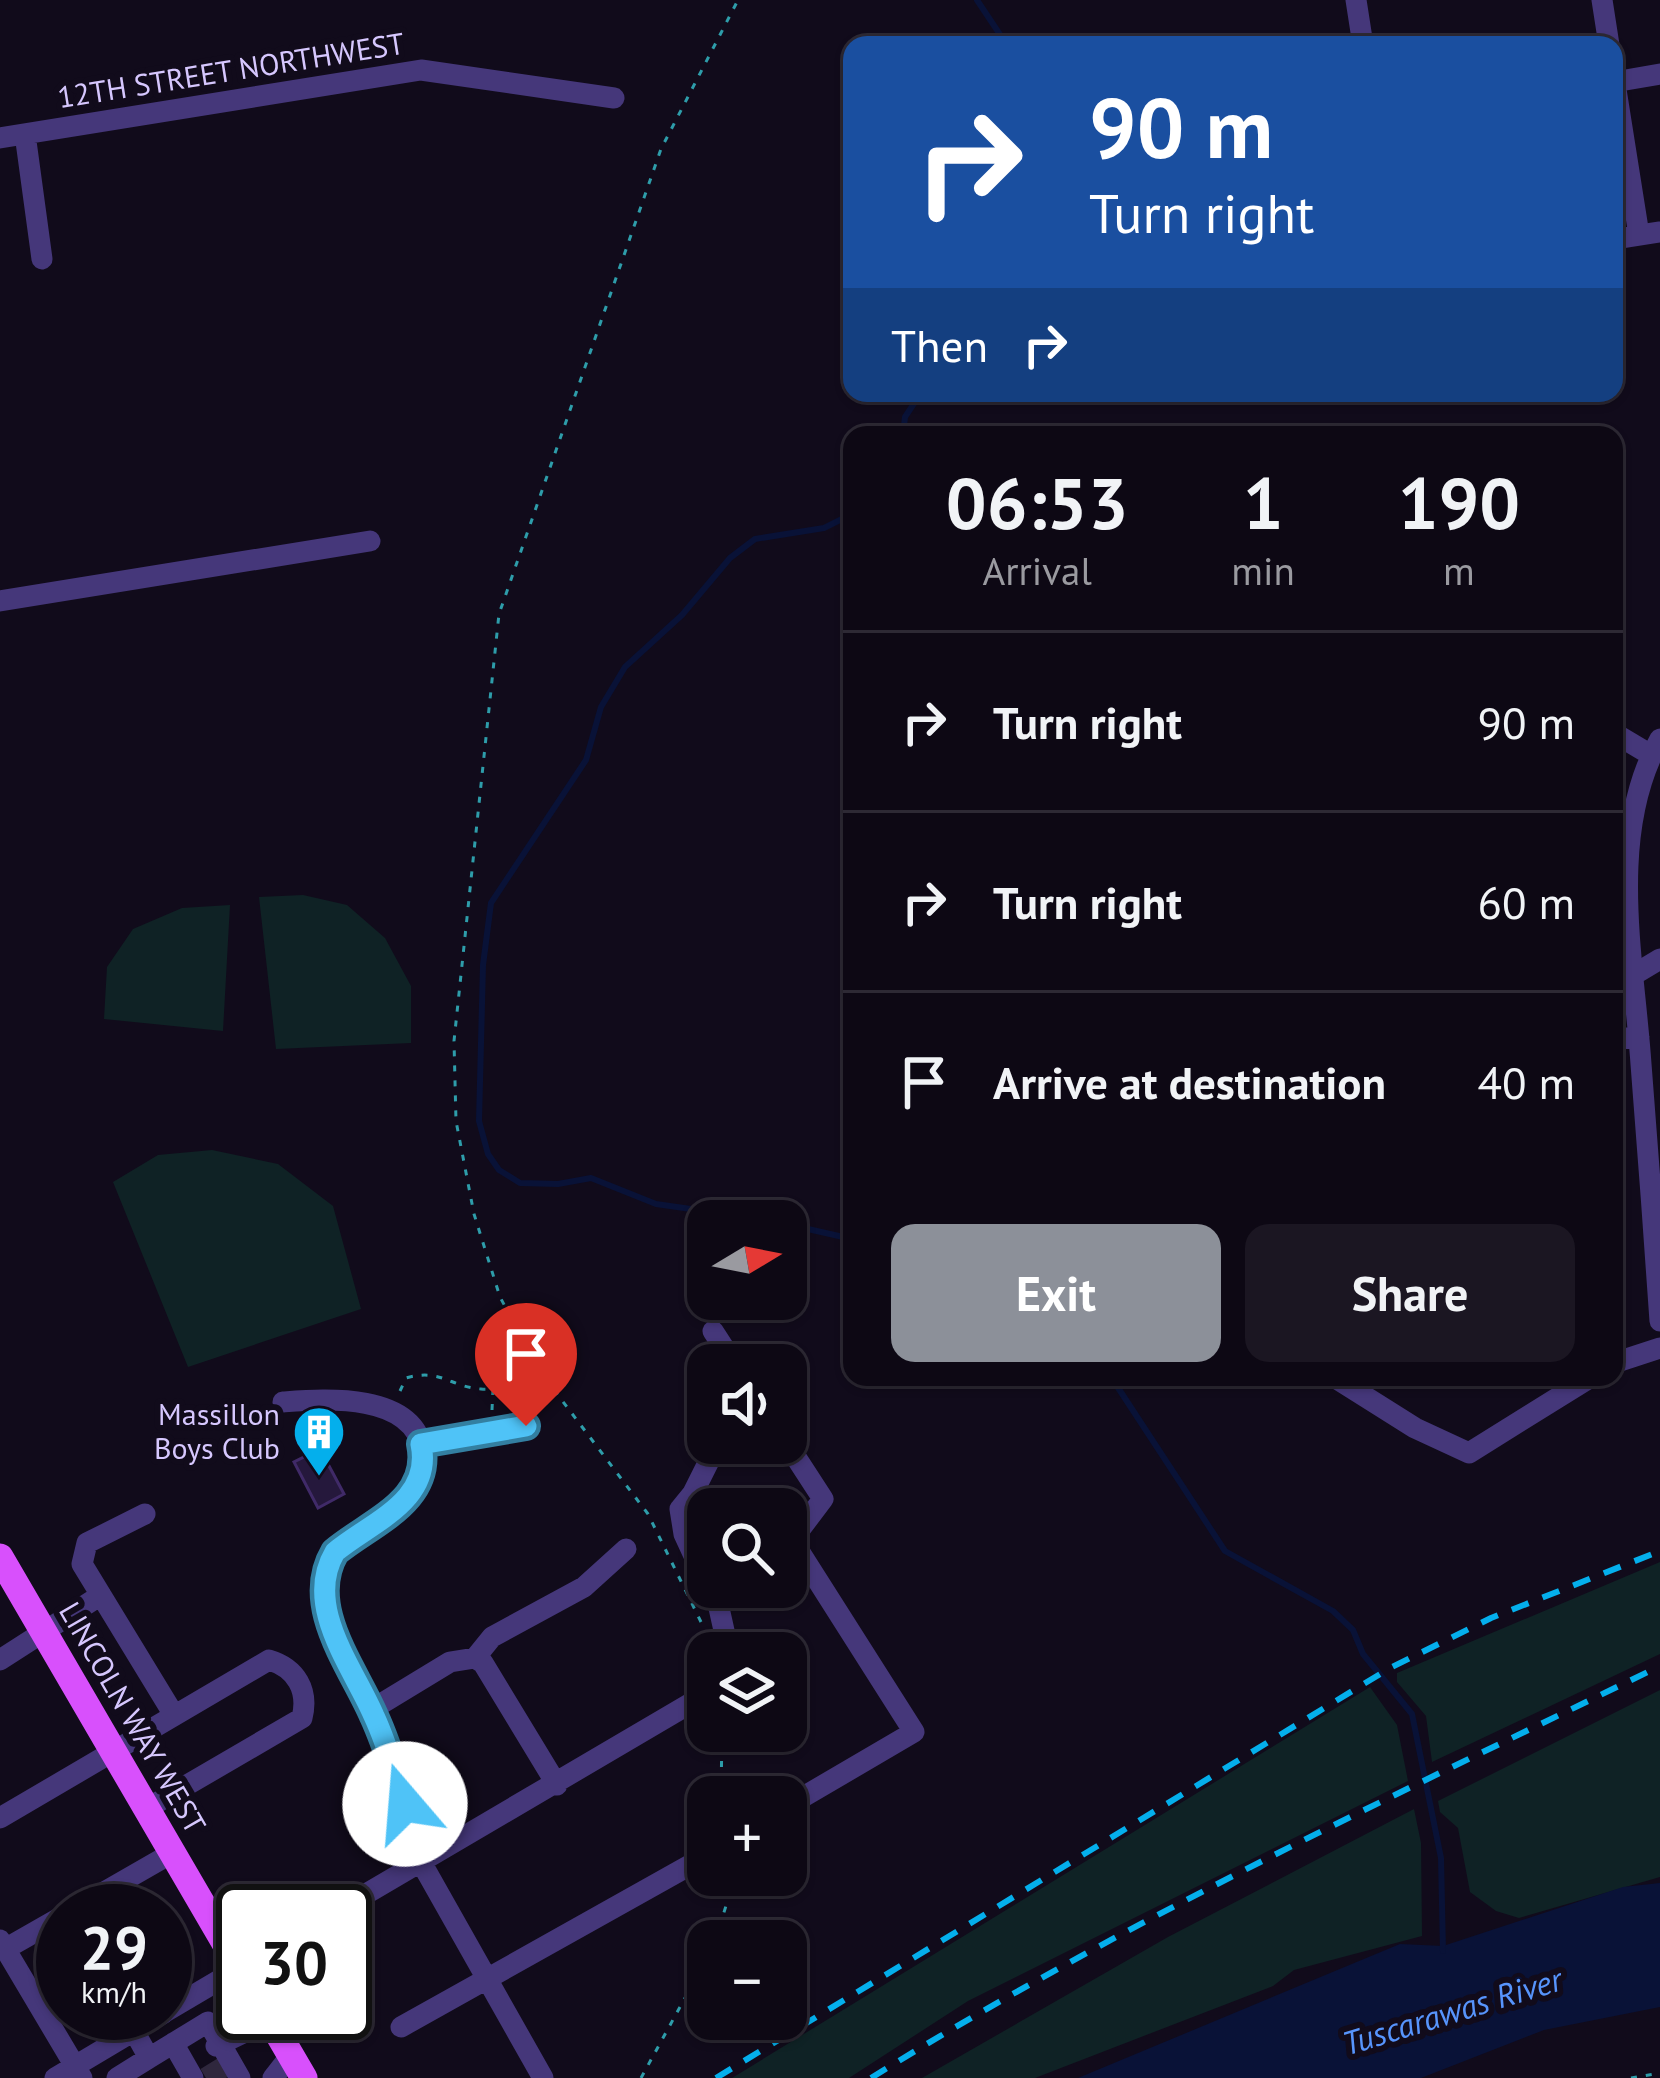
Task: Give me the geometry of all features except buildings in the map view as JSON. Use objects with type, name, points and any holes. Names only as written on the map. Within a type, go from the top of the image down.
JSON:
[{"type":"main road","name":"LINCOLN WAY WEST","points":[[0,1557],[216,1926]]},
{"type":"main road","points":[[282,2040],[298,2067]]},
{"type":"street","points":[[1356,0],[1362,36]]},
{"type":"street","points":[[1602,0],[1608,36]]},
{"type":"street","name":"12TH STREET NORTHWEST","points":[[0,138],[421,70],[614,98]]},
{"type":"street","points":[[1623,79],[1660,74]]},
{"type":"street","points":[[1623,118],[1650,234]]},
{"type":"street","points":[[25,134],[42,259]]},
{"type":"street","points":[[0,602],[370,542]]},
{"type":"street","points":[[1623,736],[1656,747],[1635,803],[1630,880],[1640,1037],[1653,1111],[1660,1321]]},
{"type":"street","points":[[1623,797],[1635,803]]},
{"type":"street","points":[[1635,974],[1660,959]]},
{"type":"street","points":[[1623,1038],[1640,1037]]},
{"type":"street","points":[[713,1331],[722,1344]]},
{"type":"street","points":[[1623,1360],[1660,1348]]},
{"type":"street","points":[[1348,1386],[1415,1428],[1469,1453],[1577,1386]]},
{"type":"street","points":[[283,1402],[346,1400],[392,1413],[415,1431],[421,1444],[422,1471],[412,1493],[335,1552],[324,1581],[326,1613],[396,1774],[421,1862],[543,2078]]},
{"type":"street","points":[[421,1444],[526,1426]]},
{"type":"street","points":[[687,1540],[680,1509],[708,1464]]},
{"type":"street","points":[[800,1464],[823,1499],[807,1518]]},
{"type":"street","points":[[680,1509],[687,1508]]},
{"type":"street","points":[[145,1514],[87,1544],[82,1564],[174,1715]]},
{"type":"street","points":[[476,1658],[492,1637],[584,1587],[626,1549]]},
{"type":"street","points":[[807,1567],[914,1732],[807,1795]]},
{"type":"street","points":[[0,1660],[101,1595]]},
{"type":"street","points":[[371,1709],[449,1662],[476,1658],[556,1785]]},
{"type":"street","points":[[0,1818],[269,1660],[282,1664],[300,1682],[302,1718],[146,1809]]},
{"type":"street","points":[[372,1891],[687,1707]]},
{"type":"street","points":[[117,1884],[172,1852]]},
{"type":"street","points":[[401,2027],[687,1866]]},
{"type":"street","points":[[36,1929],[3,1945],[78,2072]]},
{"type":"street","points":[[95,2054],[113,2078],[208,2022],[227,2059]]},
{"type":"street","points":[[55,2078],[78,2072],[95,2054],[119,2040]]},
{"type":"street","points":[[139,2040],[149,2058]]},
{"type":"street","points":[[172,2044],[191,2068]]},
{"type":"street","points":[[273,2078],[298,2067]]},
{"type":"path","points":[[704,1628],[648,1514],[538,1370],[500,1297],[474,1214],[456,1121],[454,1041],[499,614],[661,149],[738,0]]},
{"type":"path","points":[[392,1413],[406,1378],[424,1372],[481,1390],[538,1370]]},
{"type":"path","points":[[493,1388],[498,1431]]},
{"type":"path","points":[[641,2078],[687,1994]]},
{"type":"path","points":[[1630,2078],[1660,2073]]},
{"type":"green space","points":[[303,895],[347,905],[385,938],[411,986],[411,1043],[276,1049],[259,897]]},
{"type":"green space","points":[[230,905],[223,1031],[104,1019],[107,967],[133,929],[182,908]]},
{"type":"green space","points":[[212,1150],[278,1164],[333,1206],[361,1309],[188,1367],[113,1182],[158,1155]]},
{"type":"green space","points":[[1660,1562],[1660,1654],[1432,1762],[1426,1716],[1397,1682],[1397,1673]]},
{"type":"green space","points":[[1370,1687],[1397,1725],[1408,1781],[968,2001],[849,2078],[732,2078],[794,2040],[807,2040],[807,2032]]},
{"type":"green space","points":[[1660,1690],[1660,1877],[1519,1918],[1496,1911],[1470,1892],[1458,1828],[1440,1812],[1438,1801]]},
{"type":"green space","points":[[1414,1809],[1421,1843],[1422,1936],[1294,1970],[1273,1986],[1035,2078],[922,2078],[1168,1937]]},
{"type":"water","name":"Tuscarawas River","points":[[1660,1883],[1660,2007],[1544,2030],[1421,2078],[1078,2078],[1400,1944],[1443,1946],[1623,1887]]},
{"type":"waterway","points":[[977,0],[1001,36]]},
{"type":"waterway","points":[[904,426],[915,402]]},
{"type":"waterway","points":[[687,1208],[656,1204],[591,1178],[558,1184],[520,1183],[499,1170],[488,1154],[479,1121],[483,965],[491,903],[586,760],[601,707],[625,667],[682,615],[730,558],[755,539],[824,528],[843,518]]},
{"type":"waterway","points":[[807,1229],[843,1237]]},
{"type":"waterway","points":[[1117,1386],[1225,1551],[1333,1611],[1353,1630],[1363,1654],[1412,1714],[1441,1858],[1443,1951]]},
{"type":"tunnel","points":[[206,2078],[227,2065]]},
{"type":"railway","points":[[716,2078],[1390,1668],[1491,1618],[1660,1551]]},
{"type":"railway","points":[[871,2078],[1162,1913],[1660,1666]]},
{"type":"place","name":"Massillon Boys Club","points":[[319,1478]]},
{"type":"route","points":[[405,1804],[377,1723],[326,1613],[328,1563],[335,1552],[412,1493],[422,1471],[421,1444],[526,1426]]}]
